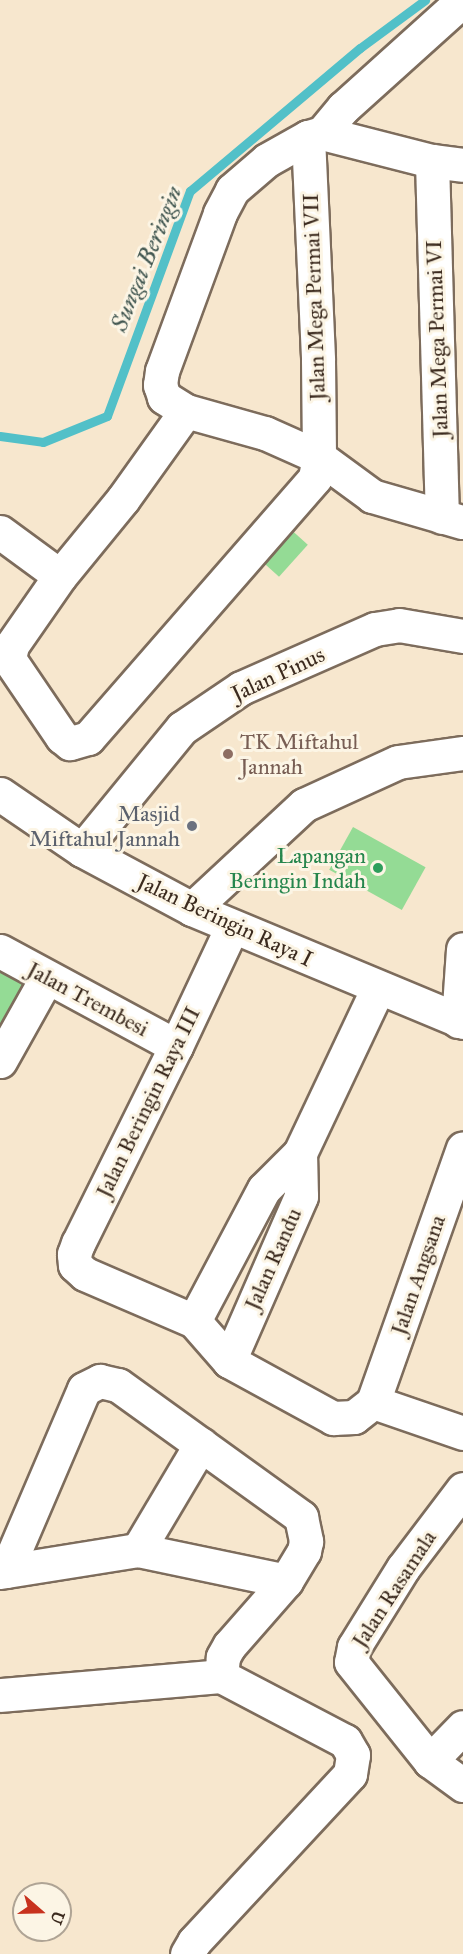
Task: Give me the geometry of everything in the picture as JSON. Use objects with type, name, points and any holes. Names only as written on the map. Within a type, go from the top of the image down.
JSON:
[{"type":"street","points":[[453,520],[372,496],[319,457],[265,433],[186,411],[164,397],[160,385],[168,350],[220,213],[232,190],[267,160],[315,135],[463,0]]},
{"type":"street","points":[[315,135],[454,162]]},
{"type":"street","name":"Jalan Mega Permai VII","points":[[315,135],[319,457]]},
{"type":"street","name":"Jalan Mega Permai VI","points":[[453,520],[454,162]]},
{"type":"street","points":[[186,411],[123,499],[60,576],[17,634],[9,659],[62,737],[70,743],[88,738],[248,556],[315,478],[319,457]]},
{"type":"street","points":[[0,532],[60,576]]},
{"type":"street","name":"Jalan Pinus","points":[[82,850],[182,728],[242,688],[375,629],[399,625],[463,636]]},
{"type":"street","points":[[192,909],[304,805],[398,762],[463,753]]},
{"type":"street","name":"Jalan Beringin Raya I","points":[[0,794],[82,850],[192,909],[461,1021]]},
{"type":"street","name":"Jalan Beringin Raya III","points":[[194,1321],[85,1274],[75,1265],[74,1254],[232,927]]},
{"type":"street","points":[[461,1021],[463,949]]},
{"type":"street","name":"Jalan Trembesi","points":[[0,951],[176,1046]]},
{"type":"street","points":[[0,1061],[46,977]]},
{"type":"street","name":"Jalan Randu","points":[[194,1321],[264,1189],[300,1153],[378,988]]},
{"type":"street","name":"Jalan Angsana","points":[[373,1402],[463,1148]]},
{"type":"street","name":"Jalan Randu","points":[[229,1361],[301,1196],[300,1153]]},
{"type":"street","points":[[194,1321],[229,1361],[333,1418],[354,1417],[373,1402],[463,1433]]},
{"type":"street","points":[[3,1572],[84,1389],[100,1381],[118,1385],[301,1517],[306,1541],[304,1551],[286,1581],[229,1646],[223,1657],[221,1676]]},
{"type":"street","points":[[138,1550],[201,1444]]},
{"type":"street","name":"Jalan Rasamala","points":[[430,1761],[351,1662],[354,1647],[403,1568],[463,1489]]},
{"type":"street","points":[[3,1572],[138,1550],[286,1581]]},
{"type":"street","points":[[0,1695],[221,1676],[332,1732],[345,1741],[353,1755],[350,1774],[194,1942],[187,1954]]},
{"type":"street","points":[[463,1727],[430,1761],[463,1785]]},
{"type":"green space","points":[[287,526],[308,545],[279,577],[258,558]]},
{"type":"green space","name":"Lapangan Beringin Indah","points":[[353,827],[426,867],[402,910],[329,870]]},
{"type":"green space","points":[[0,965],[28,980],[3,1026],[0,1024]]},
{"type":"waterway","name":"Sungai Beringin","points":[[0,436],[43,442],[107,416],[190,191],[360,48],[425,0]]},
{"type":"place","name":"TK Miftahul Jannah","points":[[228,754]]},
{"type":"place","name":"Masjid Miftahul Jannah","points":[[192,826]]},
{"type":"place","name":"Lapangan Beringin Indah","points":[[378,868]]}]
